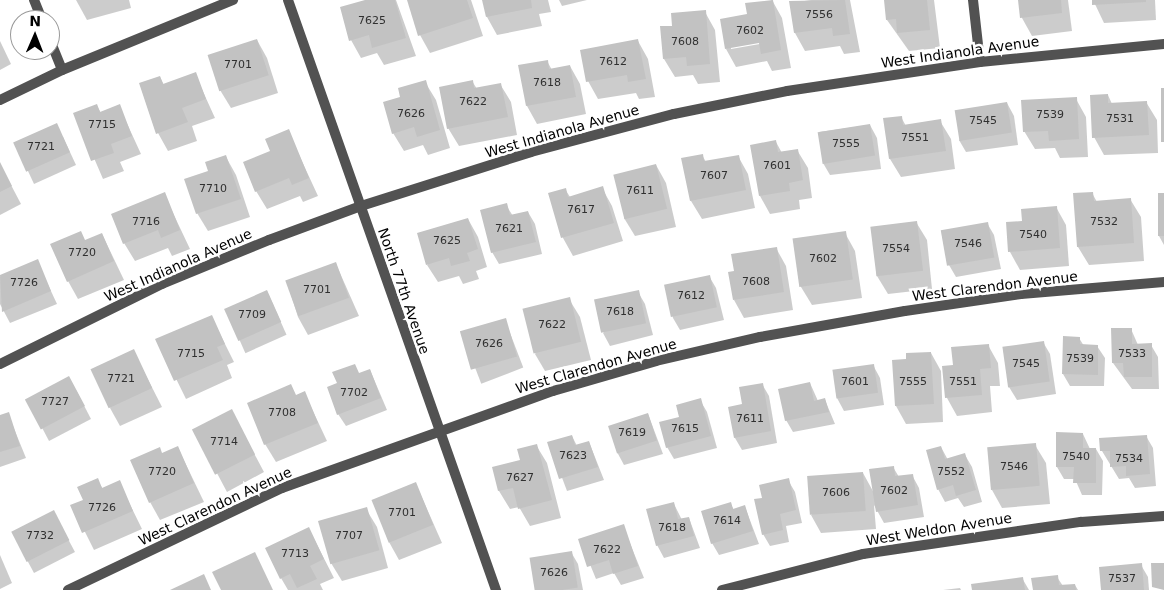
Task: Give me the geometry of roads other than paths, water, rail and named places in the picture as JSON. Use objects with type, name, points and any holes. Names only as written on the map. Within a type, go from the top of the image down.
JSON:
[{"type":"street","points":[[0,100],[62,70],[233,0]]},
{"type":"street","name":"North 77th Avenue","points":[[288,0],[438,430],[496,590]]},
{"type":"street","points":[[973,0],[980,62]]},
{"type":"street","name":"West Indianola Avenue","points":[[0,364],[162,284],[361,206],[532,152],[674,114],[787,91],[980,62],[1164,44]]},
{"type":"street","points":[[58,60],[62,70]]},
{"type":"street","name":"West Clarendon Avenue","points":[[68,590],[282,488],[438,430],[638,366],[760,337],[992,298],[1164,282]]},
{"type":"street","name":"West Weldon Avenue","points":[[722,590],[863,554],[1081,522],[1164,516]]}]
